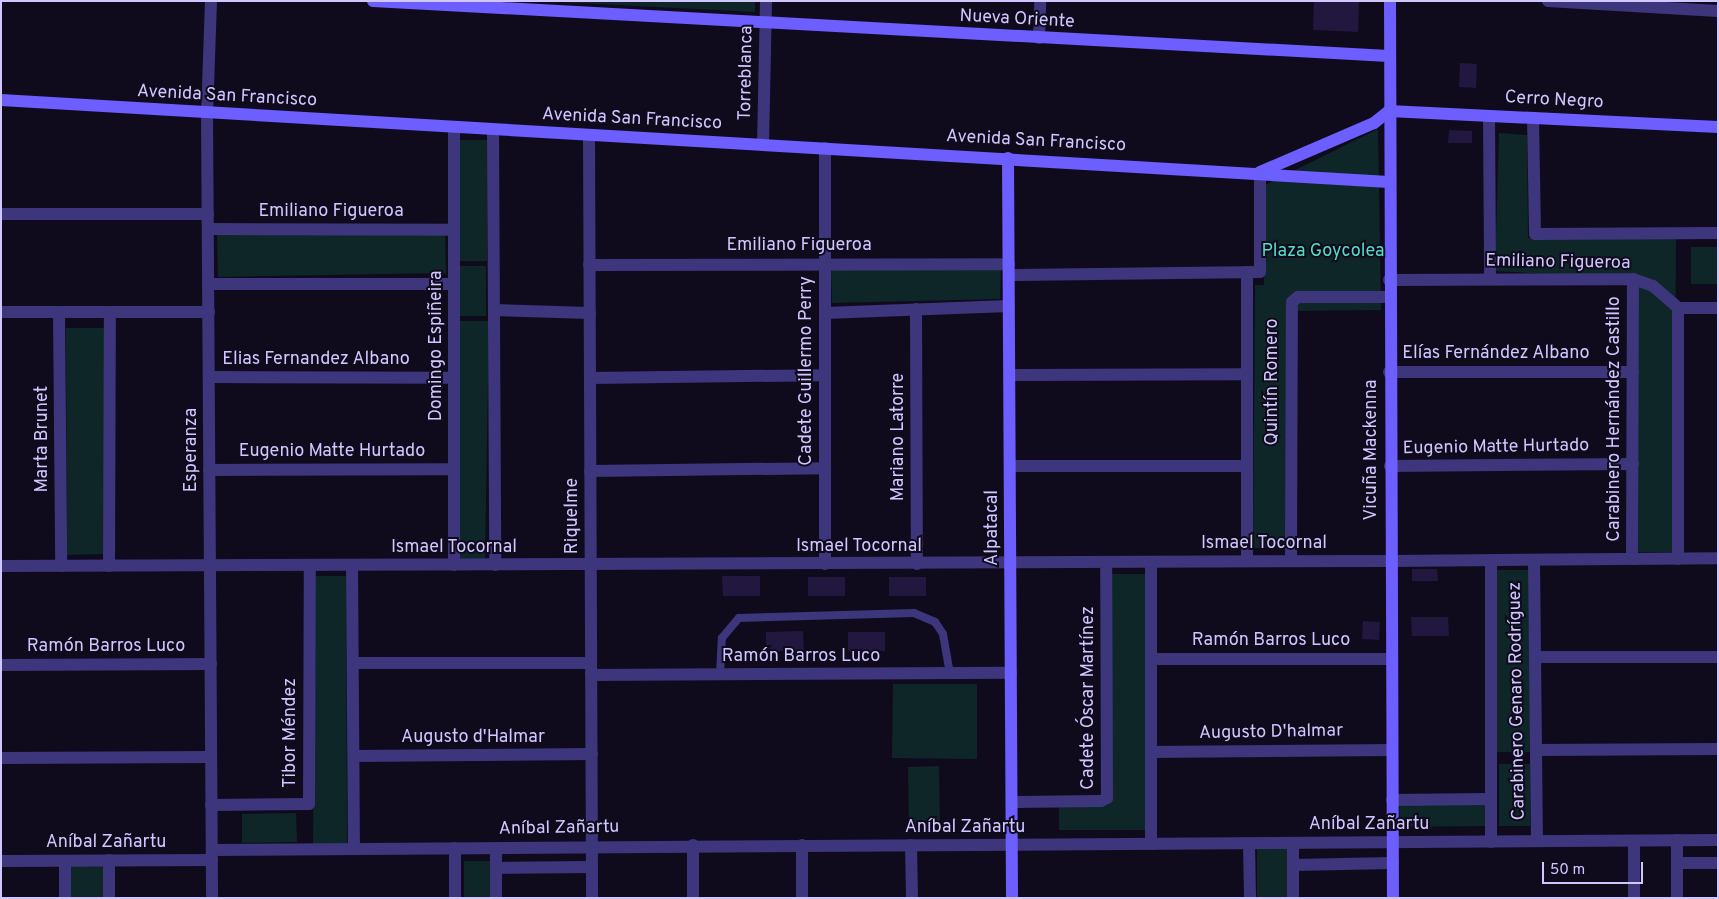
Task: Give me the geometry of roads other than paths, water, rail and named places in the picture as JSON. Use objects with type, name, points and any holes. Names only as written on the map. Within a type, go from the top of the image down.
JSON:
[{"type":"main road","name":"Nueva Oriente","points":[[373,1],[488,5],[765,24],[1389,56]]},
{"type":"main road","name":"Vicuña Mackenna","points":[[1390,1],[1389,372],[1393,898]]},
{"type":"main road","name":"Avenida San Francisco","points":[[1,100],[207,114],[1260,172],[1389,182]]},
{"type":"main road","name":"Avenida San Francisco","points":[[1260,172],[1374,123],[1389,111]]},
{"type":"main road","name":"Cerro Negro","points":[[1389,111],[1718,127]]},
{"type":"main road","name":"Alpatacal","points":[[1008,158],[1012,898]]},
{"type":"street","name":"Esperanza","points":[[211,1],[207,114],[212,898]]},
{"type":"street","name":"Torreblanca","points":[[763,145],[766,1]]},
{"type":"street","points":[[1039,38],[1040,1]]},
{"type":"street","points":[[1548,1],[1718,10]]},
{"type":"street","points":[[1489,116],[1490,279]]},
{"type":"street","name":"Emiliano Figueroa","points":[[1533,118],[1535,234],[1718,233]]},
{"type":"street","name":"Domingo Espiñeira","points":[[454,128],[454,565]]},
{"type":"street","points":[[493,130],[496,565]]},
{"type":"street","name":"Riquelme","points":[[589,135],[592,898]]},
{"type":"street","name":"Cadete Guillermo Perry","points":[[825,148],[825,564]]},
{"type":"street","name":"Quintín Romero","points":[[1247,561],[1247,374],[1260,172]]},
{"type":"street","points":[[1,214],[208,214]]},
{"type":"street","name":"Emiliano Figueroa","points":[[208,229],[454,230]]},
{"type":"street","name":"Emiliano Figueroa","points":[[589,265],[825,263],[1009,270],[1253,272]]},
{"type":"street","name":"Emiliano Figueroa","points":[[1389,280],[1632,279],[1652,286],[1678,308]]},
{"type":"street","name":"Carabinero Hernández Castillo","points":[[1632,279],[1632,559]]},
{"type":"street","points":[[208,284],[454,284]]},
{"type":"street","name":"Quintín Romero","points":[[1291,561],[1292,302],[1303,297],[1389,297]]},
{"type":"street","points":[[825,313],[1009,306]]},
{"type":"street","points":[[1678,559],[1678,308],[1718,308]]},
{"type":"street","name":"Mariano Latorre","points":[[916,309],[917,564]]},
{"type":"street","points":[[494,310],[590,313]]},
{"type":"street","points":[[1,312],[209,312]]},
{"type":"street","name":"Marta Brunet","points":[[59,312],[61,566]]},
{"type":"street","points":[[109,566],[110,312]]},
{"type":"street","name":"Elías Fernández Albano","points":[[1389,372],[1632,372]]},
{"type":"street","points":[[1010,375],[1247,374]]},
{"type":"street","points":[[590,378],[825,375]]},
{"type":"street","name":"Elias Fernandez Albano","points":[[209,377],[454,378]]},
{"type":"street","name":"Eugenio Matte Hurtado","points":[[1390,466],[1633,464]]},
{"type":"street","points":[[1010,466],[1247,466]]},
{"type":"street","points":[[590,472],[825,468]]},
{"type":"street","name":"Eugenio Matte Hurtado","points":[[209,470],[454,469]]},
{"type":"street","name":"Ismael Tocornal","points":[[1,566],[1011,564],[1718,558]]},
{"type":"street","name":"Carabinero Genaro Rodríguez","points":[[1491,560],[1491,842]]},
{"type":"street","name":"Carabinero Genaro Rodríguez","points":[[1534,560],[1537,841]]},
{"type":"street","points":[[1151,562],[1151,844]]},
{"type":"street","name":"Cadete Óscar Martínez","points":[[1012,802],[1107,798],[1106,563]]},
{"type":"street","name":"Tibor Méndez","points":[[211,805],[309,804],[310,566]]},
{"type":"street","points":[[352,566],[354,849]]},
{"type":"street","points":[[1535,657],[1718,657]]},
{"type":"street","name":"Ramón Barros Luco","points":[[1151,659],[1391,658]]},
{"type":"street","name":"Ramón Barros Luco","points":[[353,663],[591,668],[720,674],[1011,674]]},
{"type":"street","name":"Ramón Barros Luco","points":[[1,665],[210,664]]},
{"type":"street","points":[[1536,750],[1718,749]]},
{"type":"street","name":"Augusto D'halmar","points":[[1151,752],[1392,750]]},
{"type":"street","name":"Augusto d'Halmar","points":[[354,756],[592,754]]},
{"type":"street","points":[[1,758],[211,757]]},
{"type":"street","name":"Aníbal Zañartu","points":[[1392,800],[1491,799]]},
{"type":"street","points":[[1677,840],[1677,898]]},
{"type":"street","name":"Aníbal Zañartu","points":[[1,861],[109,860],[354,849],[693,845],[1249,844],[1718,840]]},
{"type":"street","points":[[1634,841],[1634,898]]},
{"type":"street","points":[[1293,843],[1293,898]]},
{"type":"street","points":[[1249,844],[1250,898]]},
{"type":"street","points":[[693,845],[693,898]]},
{"type":"street","points":[[802,845],[802,898]]},
{"type":"street","points":[[911,845],[912,898]]},
{"type":"street","points":[[455,848],[455,898]]},
{"type":"street","points":[[496,848],[496,898]]},
{"type":"street","points":[[65,860],[65,898]]},
{"type":"street","points":[[109,860],[109,898]]},
{"type":"street","points":[[1293,865],[1393,863]]},
{"type":"street","points":[[1677,863],[1718,863]]},
{"type":"street","points":[[496,868],[592,867]]},
{"type":"lane","points":[[720,674],[722,638],[739,618],[914,613],[935,622],[943,634],[950,674]]},
{"type":"park label","name":"Plaza Goycolea","points":[[1323,252]]}]
